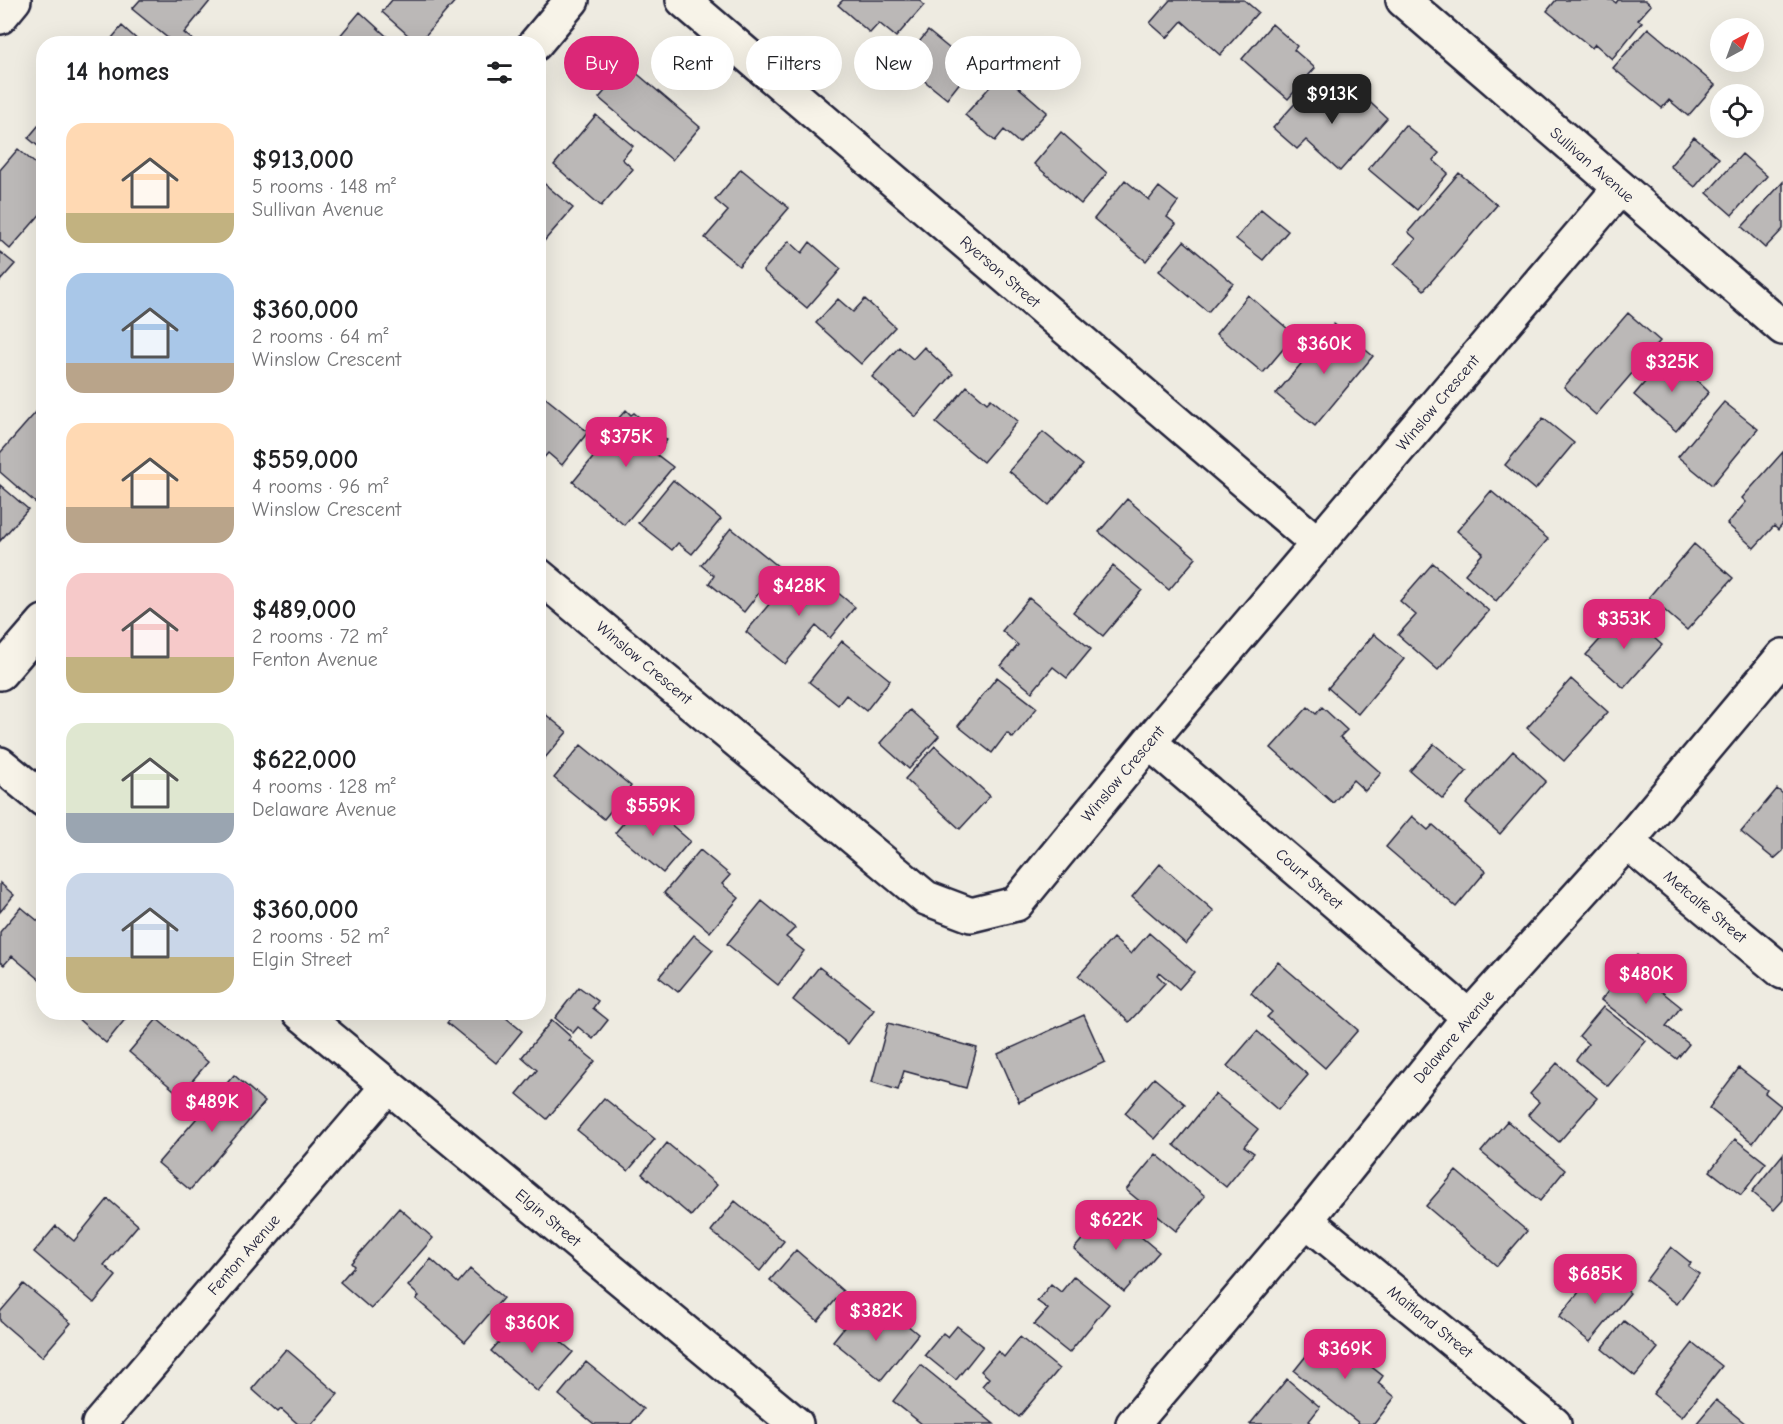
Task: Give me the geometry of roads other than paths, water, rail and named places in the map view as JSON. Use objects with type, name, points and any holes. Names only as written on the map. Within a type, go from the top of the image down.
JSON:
[{"type":"street","points":[[0,16],[14,0]]},
{"type":"street","points":[[542,36],[572,0]]},
{"type":"street","name":"Ryerson Street","points":[[683,0],[1318,544]]},
{"type":"street","name":"Sullivan Avenue","points":[[1403,0],[1783,328]]},
{"type":"street","name":"Winslow Crescent","points":[[546,582],[926,898],[971,915],[1016,904],[1149,742],[1620,188]]},
{"type":"street","points":[[0,673],[36,631]]},
{"type":"street","name":"Delaware Avenue","points":[[1133,1424],[1306,1221],[1468,1017],[1627,842],[1783,656]]},
{"type":"street","name":"Court Street","points":[[1149,742],[1468,1017]]},
{"type":"street","points":[[0,764],[36,793]]},
{"type":"street","name":"Metcalfe Street","points":[[1627,842],[1783,972]]},
{"type":"street","name":"Elgin Street","points":[[309,1020],[796,1424]]},
{"type":"street","name":"Fenton Avenue","points":[[99,1424],[388,1086]]},
{"type":"street","name":"Maitland Street","points":[[1306,1221],[1554,1424]]}]
